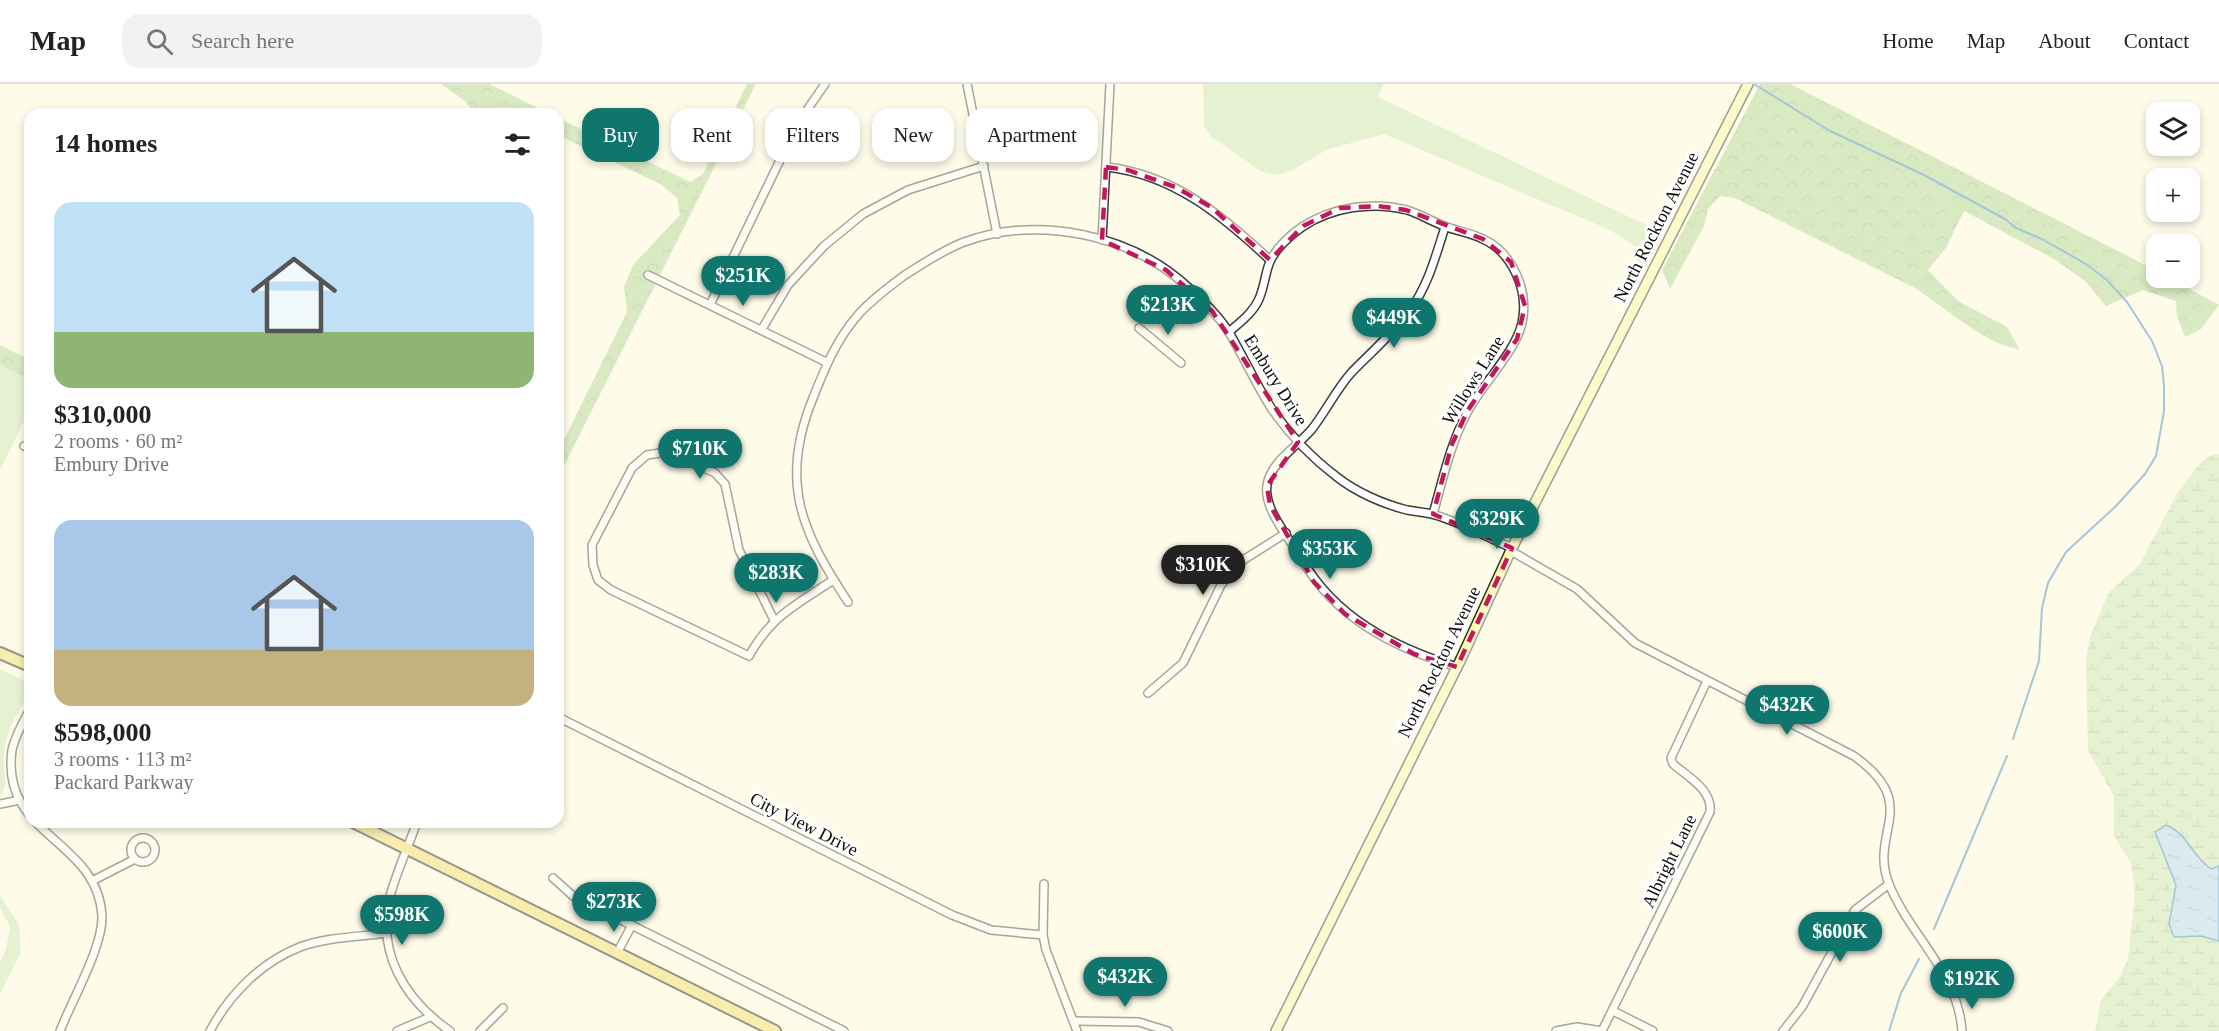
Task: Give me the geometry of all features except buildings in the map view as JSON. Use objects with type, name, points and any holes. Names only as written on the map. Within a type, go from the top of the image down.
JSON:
[{"type":"main road","points":[[0,653],[24,663]]},
{"type":"main road","points":[[365,828],[775,1031]]},
{"type":"street","points":[[710,305],[798,123],[825,84]]},
{"type":"street","points":[[967,84],[998,234]]},
{"type":"street","points":[[1102,240],[1110,84]]},
{"type":"street","name":"North Rockton Avenue","points":[[1276,1031],[1512,550],[1748,84]]},
{"type":"street","points":[[762,329],[788,285],[824,246],[863,214],[908,190],[984,166]]},
{"type":"street","points":[[1106,167],[1128,170],[1175,187],[1211,207],[1270,260]]},
{"type":"street","name":"Willows Lane","points":[[1229,332],[1249,314],[1259,299],[1270,260],[1288,239],[1303,226],[1340,208],[1378,206],[1406,210],[1445,227],[1483,239],[1511,262],[1525,306],[1517,339],[1468,410],[1452,444],[1433,514]]},
{"type":"street","points":[[1445,227],[1422,291],[1412,308],[1387,338],[1350,374],[1310,431],[1272,473],[1267,486],[1270,505],[1314,582],[1345,614],[1414,654],[1456,667]]},
{"type":"street","name":"Embury Drive","points":[[848,602],[833,580],[806,530],[795,468],[800,434],[826,362],[858,315],[892,285],[942,252],[965,242],[1018,230],[1052,230],[1088,235],[1116,243],[1166,270],[1188,287],[1229,332],[1271,408],[1298,442],[1338,478],[1372,498],[1405,509],[1433,514],[1512,550],[1577,588],[1635,643],[1854,756],[1876,775],[1890,800],[1891,817],[1885,862],[1889,884],[1955,993],[1962,1031]]},
{"type":"street","points":[[648,275],[826,362]]},
{"type":"street","points":[[1139,328],[1181,363]]},
{"type":"street","points":[[774,620],[739,550],[725,484],[714,473],[667,452],[647,455],[632,468],[592,544],[593,565],[598,580],[611,590],[749,656],[762,632],[774,620],[833,580]]},
{"type":"street","points":[[1148,693],[1183,663],[1221,585],[1240,562],[1286,533]]},
{"type":"street","name":"Albright Lane","points":[[1556,1031],[1571,1027],[1602,1031],[1710,812],[1710,800],[1706,792],[1673,764],[1671,758],[1707,681]]},
{"type":"street","name":"City View Drive","points":[[564,720],[952,915],[991,930],[1043,935]]},
{"type":"street","points":[[24,722],[15,741],[10,762],[10,786],[15,801],[24,814]]},
{"type":"street","points":[[0,804],[15,801]]},
{"type":"street","points":[[36,828],[75,859],[92,881],[101,906],[101,929],[60,1031]]},
{"type":"street","points":[[415,828],[390,897],[387,933],[395,967],[415,1004],[450,1031]]},
{"type":"street","points":[[92,881],[135,859]]},
{"type":"street","points":[[553,878],[573,896],[844,1031]]},
{"type":"street","points":[[1044,884],[1043,935],[1054,975],[1077,1031]]},
{"type":"street","points":[[1783,1031],[1803,1007],[1855,910],[1889,884]]},
{"type":"street","points":[[617,953],[632,924]]},
{"type":"street","points":[[210,1031],[230,999],[260,970],[279,958],[300,947],[320,942],[387,933]]},
{"type":"street","points":[[480,1031],[503,1008]]},
{"type":"street","points":[[1613,1011],[1653,1031]]},
{"type":"street","points":[[397,1031],[430,1017]]},
{"type":"street","points":[[1074,1021],[1139,1022],[1168,1031]]},
{"type":"highlighted area","points":[[1106,167],[1128,170],[1175,187],[1211,207],[1270,260],[1303,226],[1340,208],[1378,206],[1406,210],[1483,239],[1511,262],[1525,306],[1517,339],[1468,410],[1452,444],[1433,514],[1512,548],[1457,667],[1414,654],[1345,614],[1314,582],[1270,505],[1267,486],[1298,442],[1212,311],[1166,270],[1102,240]]},
{"type":"green space","points":[[441,84],[489,84],[538,108],[470,108],[465,101]]},
{"type":"green space","points":[[747,84],[756,84],[744,108],[735,108]]},
{"type":"green space","points":[[1203,84],[1384,84],[1378,97],[1663,233],[1632,293],[1622,289],[1641,250],[1610,230],[1384,134],[1326,150],[1293,170],[1277,175],[1262,172],[1210,136],[1204,126]]},
{"type":"green space","points":[[1760,84],[1790,84],[2146,265],[2146,288],[2188,288],[2219,305],[2201,329],[2185,337],[2177,316],[2176,301],[2143,290],[2106,306],[2085,281],[2054,259],[1964,211],[1946,248],[1928,270],[1958,301],[2007,327],[2020,350],[1997,343],[1974,330],[1915,288],[1735,198],[1720,196],[1708,209],[1704,226],[1670,289],[1662,270]]},
{"type":"green space","points":[[564,121],[582,130],[582,147],[564,138]]},
{"type":"green space","points":[[614,162],[649,162],[690,182],[703,174],[709,162],[717,162],[564,466],[564,440],[627,312],[624,287],[633,265],[680,215],[677,198],[662,185]]},
{"type":"green space","points":[[0,345],[24,357],[24,377],[0,365]]},
{"type":"green space","points":[[0,365],[24,377],[24,421],[0,470]]},
{"type":"green space","points":[[2219,454],[2219,1031],[2095,1031],[2101,1000],[2119,978],[2128,959],[2135,893],[2131,863],[2114,836],[2114,796],[2088,751],[2086,661],[2090,637],[2109,592],[2140,564],[2179,490],[2200,464],[2209,456]]},
{"type":"green space","points":[[0,669],[24,681],[24,702],[5,742],[4,787],[0,796]]},
{"type":"green space","points":[[0,895],[19,925],[21,952],[0,994],[0,962],[6,949],[10,926],[0,908]]},
{"type":"water","points":[[2166,825],[2180,834],[2211,869],[2219,866],[2219,941],[2201,936],[2174,937],[2169,924],[2176,885],[2155,832]]},
{"type":"waterway","points":[[1754,84],[1830,131],[1922,174],[2005,219],[2016,228],[2042,239],[2086,264],[2107,280],[2127,302],[2152,341],[2162,366],[2164,411],[2156,456],[2145,474],[2116,506],[2066,552],[2048,583],[2042,608],[2039,661],[2013,739]]},
{"type":"waterway","points":[[1934,929],[2007,756]]},
{"type":"waterway","points":[[1889,1031],[1901,993],[1919,959]]}]
